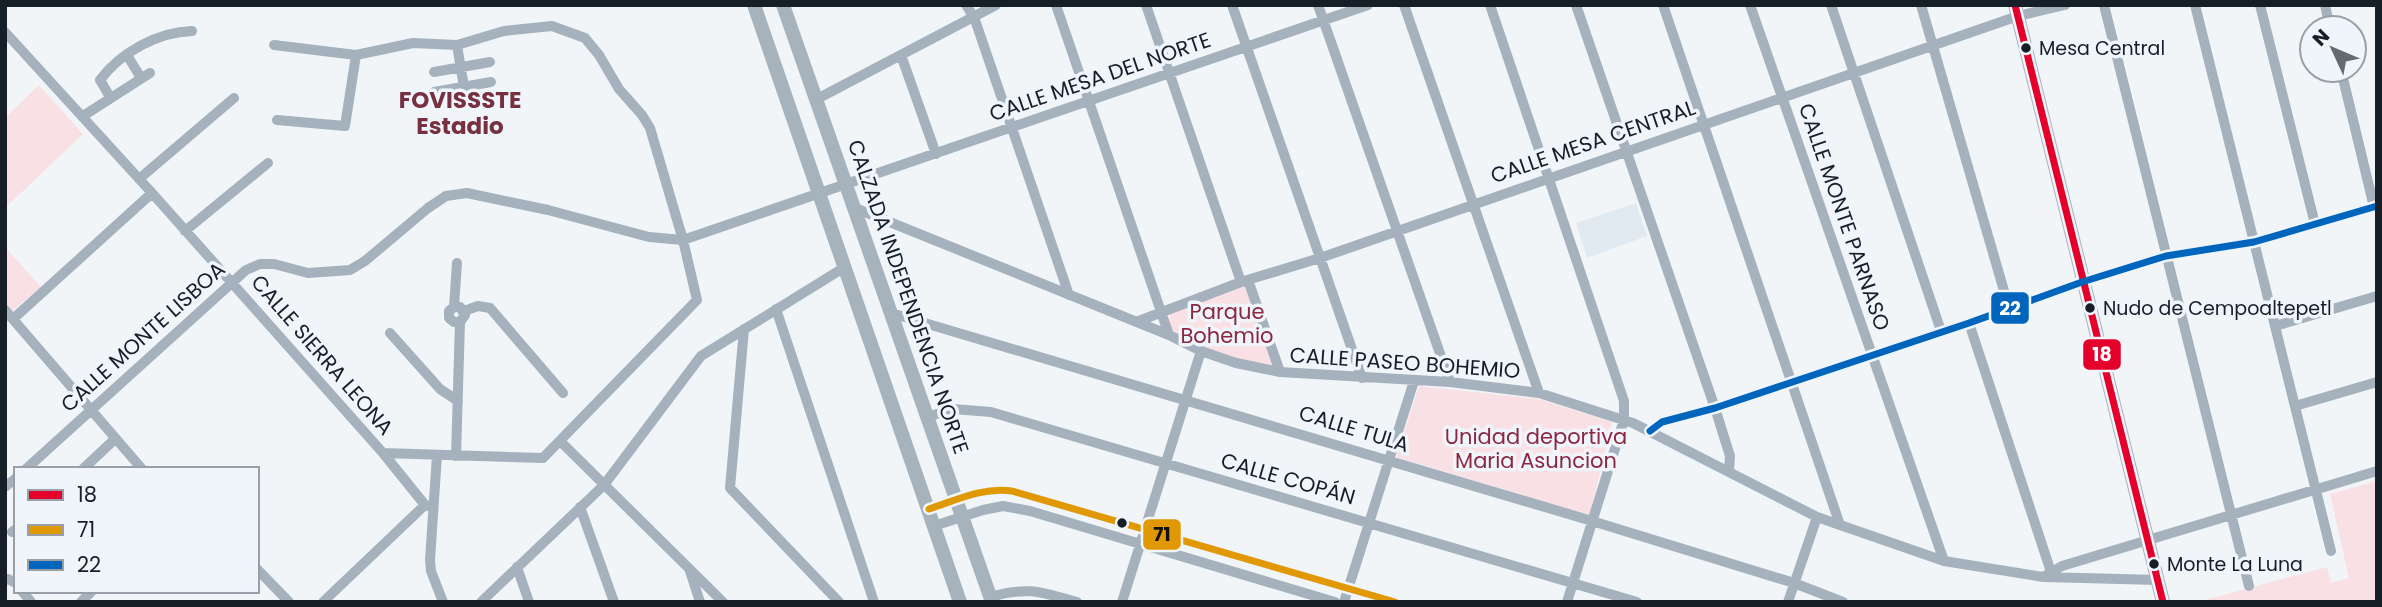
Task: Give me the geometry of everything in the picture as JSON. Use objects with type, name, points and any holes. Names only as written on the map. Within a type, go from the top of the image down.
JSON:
[{"type":"main road","points":[[754,5],[960,602]]},
{"type":"main road","name":"CALZADA INDEPENDENCIA NORTE","points":[[783,5],[991,599]]},
{"type":"main road","points":[[2017,11],[2163,602]]},
{"type":"street","points":[[966,5],[974,17],[1069,295]]},
{"type":"street","points":[[817,99],[996,5]]},
{"type":"street","points":[[1056,5],[1169,335]]},
{"type":"street","points":[[1146,5],[1280,373]]},
{"type":"street","points":[[1232,5],[1362,378]]},
{"type":"street","points":[[1318,5],[1450,382]]},
{"type":"street","name":"CALLE MESA DEL NORTE","points":[[846,185],[1368,5]]},
{"type":"street","points":[[1404,5],[1539,393]]},
{"type":"street","points":[[1490,5],[1624,401],[1624,420],[1567,602]]},
{"type":"street","points":[[1576,5],[1715,408],[1730,456],[1729,470]]},
{"type":"street","points":[[1663,5],[1840,525]]},
{"type":"street","name":"CALLE MONTE PARNASO","points":[[1750,5],[1944,561]]},
{"type":"street","points":[[1832,5],[1941,331]]},
{"type":"street","points":[[1921,5],[2009,308]]},
{"type":"street","name":"CALLE MESA CENTRAL","points":[[1136,322],[1245,281],[1320,258],[1933,46],[2017,11],[2065,5]]},
{"type":"street","points":[[2104,5],[2249,586]]},
{"type":"street","points":[[2195,5],[2331,551]]},
{"type":"street","points":[[2260,5],[2315,224]]},
{"type":"street","points":[[274,45],[356,55],[413,43],[457,45],[504,31],[552,26],[585,38],[599,55],[619,89],[650,128],[683,240],[696,300],[543,458],[383,453]]},
{"type":"street","points":[[110,97],[100,79],[127,55],[158,37],[192,31]]},
{"type":"street","name":"CALLE SIERRA LEONA","points":[[9,36],[186,230],[429,506]]},
{"type":"street","points":[[457,45],[464,87]]},
{"type":"street","points":[[83,116],[145,75],[127,55]]},
{"type":"street","points":[[277,120],[345,126],[356,55]]},
{"type":"street","points":[[901,55],[936,154]]},
{"type":"street","points":[[434,72],[490,62]]},
{"type":"street","points":[[434,92],[491,82]]},
{"type":"street","points":[[1650,431],[1662,422],[1715,408],[2082,282],[2166,256],[2254,242],[2375,207],[2344,84]]},
{"type":"street","points":[[139,179],[234,98]]},
{"type":"street","points":[[186,230],[268,163]]},
{"type":"street","name":"CALLE MONTE LISBOA","points":[[28,467],[246,270],[260,264],[274,264],[308,273],[350,270],[446,196],[467,193],[670,241],[683,240],[846,185]]},
{"type":"street","points":[[13,319],[152,193]]},
{"type":"street","name":"CALLE PASEO BOHEMIO","points":[[855,208],[1236,363],[1280,373],[1450,382],[1539,393],[1650,431],[1817,517],[1944,561],[2049,575],[2158,580]]},
{"type":"street","points":[[456,456],[460,314],[457,263]]},
{"type":"street","points":[[481,602],[604,485],[701,356],[845,267]]},
{"type":"street","points":[[2275,326],[2377,296]]},
{"type":"street","points":[[460,314],[478,306],[490,309],[563,393]]},
{"type":"street","points":[[776,309],[874,602]]},
{"type":"street","points":[[5,310],[140,467]]},
{"type":"street","name":"CALLE TULA","points":[[891,313],[1592,521],[1794,583],[1843,602]]},
{"type":"street","points":[[1969,323],[2049,575],[2149,540],[2377,471]]},
{"type":"street","points":[[744,329],[730,488],[839,602]]},
{"type":"street","points":[[390,333],[439,389],[458,401]]},
{"type":"street","points":[[1122,602],[1201,351]]},
{"type":"street","points":[[1343,602],[1414,381]]},
{"type":"street","points":[[2295,406],[2377,382]]},
{"type":"street","name":"CALLE COPÁN","points":[[927,417],[953,409],[991,412],[1637,602]]},
{"type":"street","points":[[85,467],[116,439]]},
{"type":"street","points":[[560,442],[723,602]]},
{"type":"street","points":[[437,455],[429,506],[431,571],[443,602]]},
{"type":"street","points":[[929,509],[997,489],[1012,491],[1395,602]]},
{"type":"street","points":[[323,602],[429,506]]},
{"type":"street","points":[[934,526],[1003,506],[1030,511],[1335,602]]},
{"type":"street","points":[[580,507],[614,602]]},
{"type":"street","points":[[1788,602],[1817,517]]},
{"type":"street","points":[[517,567],[529,602]]},
{"type":"street","points":[[689,568],[700,602]]},
{"type":"street","points":[[259,571],[289,602]]},
{"type":"street","points":[[991,599],[1021,589],[1035,590],[1077,602]]},
{"type":"shaded area","points":[[1636,203],[1647,236],[1587,258],[1576,223]]},
{"type":"green space","points":[[39,85],[83,134],[5,208],[5,118]]},
{"type":"green space","points":[[5,247],[41,287],[12,311],[5,303]]},
{"type":"green space","name":"Parque Bohemio","points":[[1247,283],[1276,370],[1231,359],[1170,331],[1170,314]]},
{"type":"green space","name":"Unidad deportiva Maria Asuncion","points":[[1419,386],[1538,399],[1612,422],[1590,516],[1396,457]]},
{"type":"green space","points":[[2377,481],[2377,602],[2197,602],[2327,567],[2331,583],[2349,578],[2330,494]]},
{"type":"transit line","name":"18","points":[[2015,5],[2163,602]]},
{"type":"transit line","name":"22","points":[[1650,431],[1662,422],[1715,408],[2082,282],[2166,256],[2254,242],[2377,206]]},
{"type":"transit line","name":"71","points":[[929,509],[980,493],[1012,491],[1395,602]]},
{"type":"place","name":"Mesa Central","points":[[2026,48]]},
{"type":"place","name":"Nudo de Cempoaltepetl","points":[[2090,308]]},
{"type":"place","name":"Monte La Luna","points":[[2154,564]]},
{"type":"district","name":"FOVISSSTE Estadio","points":[[460,113]]}]
